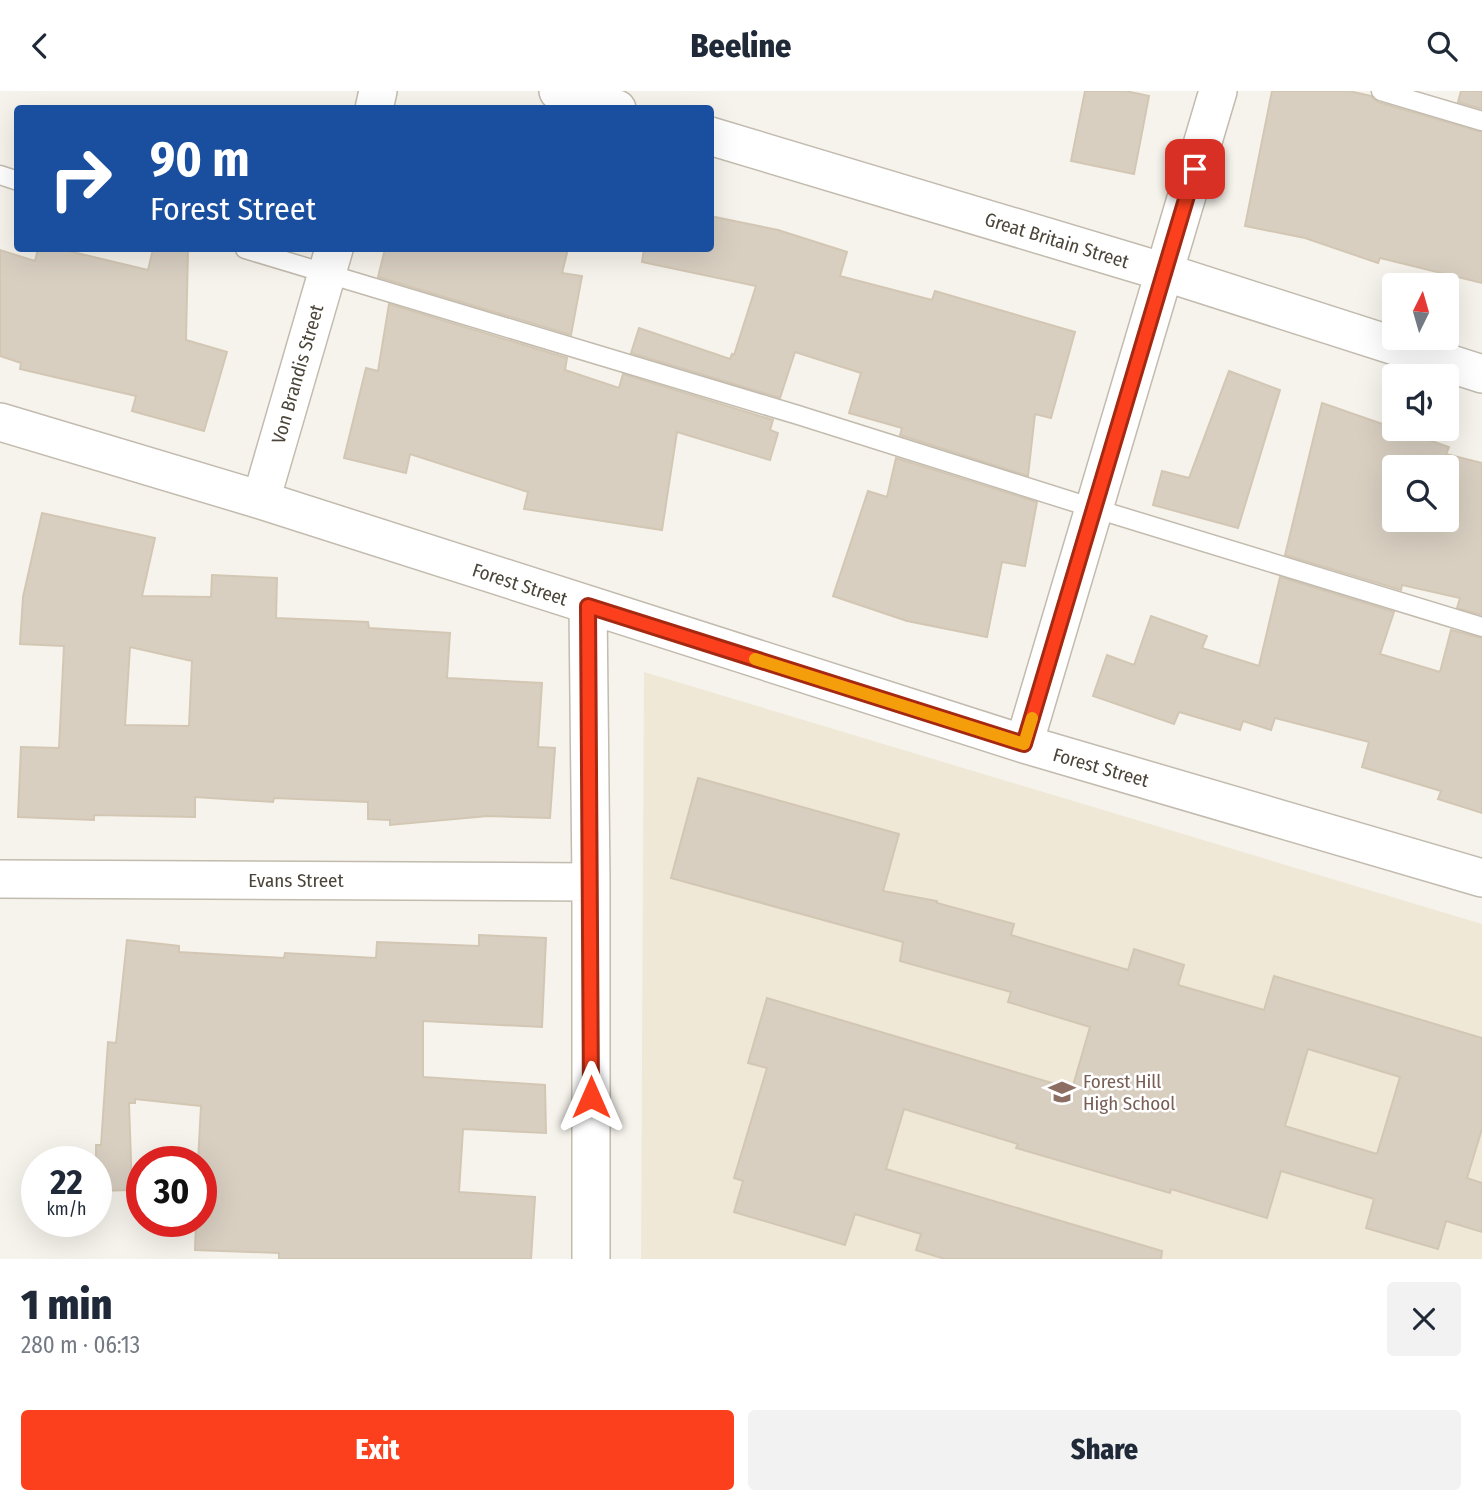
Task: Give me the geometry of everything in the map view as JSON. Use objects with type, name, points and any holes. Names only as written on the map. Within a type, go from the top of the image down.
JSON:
[{"type":"street","points":[[558,91],[604,105]]},
{"type":"street","points":[[1024,744],[1218,91]]},
{"type":"street","name":"Great Britain Street","points":[[714,137],[1164,272],[1482,374]]},
{"type":"street","name":"Von Brandis Street","points":[[261,500],[330,261]]},
{"type":"street","name":"Forest Street","points":[[0,422],[261,500],[1024,744],[1482,878]]},
{"type":"street","points":[[588,606],[591,1259]]},
{"type":"street","name":"Evans Street","points":[[0,879],[591,882]]},
{"type":"lane","points":[[1381,91],[1482,121]]},
{"type":"lane","points":[[266,252],[330,261],[1093,509],[1482,627]]},
{"type":"shaded area","name":"Forest Hill High School","points":[[644,672],[1482,924],[1482,1259],[641,1259]]},
{"type":"building","points":[[1085,91],[1126,91],[1149,96],[1134,174],[1071,161]]},
{"type":"building","points":[[1272,91],[1349,91],[1482,132],[1482,283],[1460,278],[1460,273],[1441,273],[1380,258],[1378,263],[1305,238],[1245,226]]},
{"type":"building","points":[[1461,91],[1482,91],[1482,109],[1458,102]]},
{"type":"building","points":[[714,217],[778,230],[847,252],[840,276],[932,300],[935,291],[1075,332],[1051,418],[1035,414],[1028,476],[900,435],[902,428],[849,413],[861,373],[795,352],[780,398],[631,353],[639,328],[730,359],[732,354],[734,355],[756,286],[642,262],[644,252],[714,252]]},
{"type":"building","points":[[0,250],[35,261],[37,252],[73,252],[148,270],[152,252],[188,252],[186,340],[227,352],[204,431],[132,411],[136,396],[20,369],[21,363],[0,356]]},
{"type":"building","points":[[384,252],[567,252],[562,273],[582,276],[571,335],[378,277]]},
{"type":"building","points":[[389,304],[567,358],[565,370],[619,388],[623,374],[773,420],[770,430],[778,433],[770,460],[677,432],[662,530],[524,509],[528,492],[410,454],[406,473],[344,458],[366,368],[378,371]]},
{"type":"building","points":[[1229,371],[1280,390],[1238,528],[1153,505],[1162,471],[1189,478]]},
{"type":"building","points":[[1322,403],[1382,424],[1382,441],[1432,441],[1449,447],[1446,454],[1450,455],[1382,455],[1382,532],[1459,532],[1459,457],[1482,463],[1482,615],[1457,608],[1460,598],[1402,585],[1401,590],[1285,555]]},
{"type":"building","points":[[896,458],[1037,502],[1025,566],[1002,562],[987,637],[907,621],[833,596],[868,491],[887,497]]},
{"type":"building","points":[[42,513],[155,538],[142,596],[211,597],[212,575],[277,578],[276,618],[368,622],[369,628],[450,633],[447,678],[542,683],[538,747],[555,748],[550,818],[488,816],[390,825],[390,820],[368,819],[368,802],[274,798],[273,802],[195,797],[195,817],[94,815],[94,820],[18,817],[21,747],[59,748],[64,646],[20,644],[23,597]],"holes":[[[130,647],[192,661],[189,726],[125,725]]]},
{"type":"building","points":[[1280,577],[1394,612],[1380,654],[1440,672],[1451,630],[1482,638],[1482,813],[1438,799],[1441,791],[1362,767],[1369,742],[1275,718],[1271,730],[1243,721],[1240,730],[1179,712],[1174,724],[1093,696],[1107,655],[1134,665],[1151,616],[1207,636],[1202,648],[1259,666]]},
{"type":"building","points":[[698,778],[899,834],[883,891],[937,901],[1014,924],[1011,935],[1128,970],[1134,949],[1184,965],[1178,985],[1264,1010],[1274,976],[1482,1038],[1482,1129],[1467,1178],[1482,1183],[1482,1232],[1446,1221],[1438,1249],[1366,1228],[1374,1199],[1281,1171],[1267,1218],[1171,1189],[1170,1193],[1016,1148],[1018,1144],[904,1109],[886,1169],[1162,1251],[1161,1259],[945,1259],[916,1250],[921,1234],[855,1214],[845,1245],[734,1212],[743,1181],[734,1178],[767,1068],[748,1063],[767,998],[1072,1089],[1090,1027],[1008,1002],[1011,992],[900,961],[903,942],[671,878]],"holes":[[[1308,1049],[1400,1077],[1377,1154],[1285,1126]]]},
{"type":"building","points":[[479,935],[546,938],[542,1027],[423,1021],[423,1077],[545,1085],[546,1133],[463,1129],[459,1192],[535,1197],[531,1259],[279,1259],[279,1253],[195,1250],[195,1237],[217,1237],[217,1146],[199,1146],[201,1106],[135,1099],[135,1103],[129,1103],[130,1146],[126,1146],[126,1190],[112,1191],[112,1146],[96,1145],[101,1145],[108,1042],[116,1043],[127,940],[179,946],[179,952],[284,958],[285,953],[376,958],[377,942],[479,946]]},
{"type":"slow traffic","points":[[755,659],[1024,744],[1032,718]]},
{"type":"place","name":"Forest Hill High School","points":[[1062,1092]]},
{"type":"route","points":[[591,1097],[588,606],[1024,744],[1195,169]]}]
